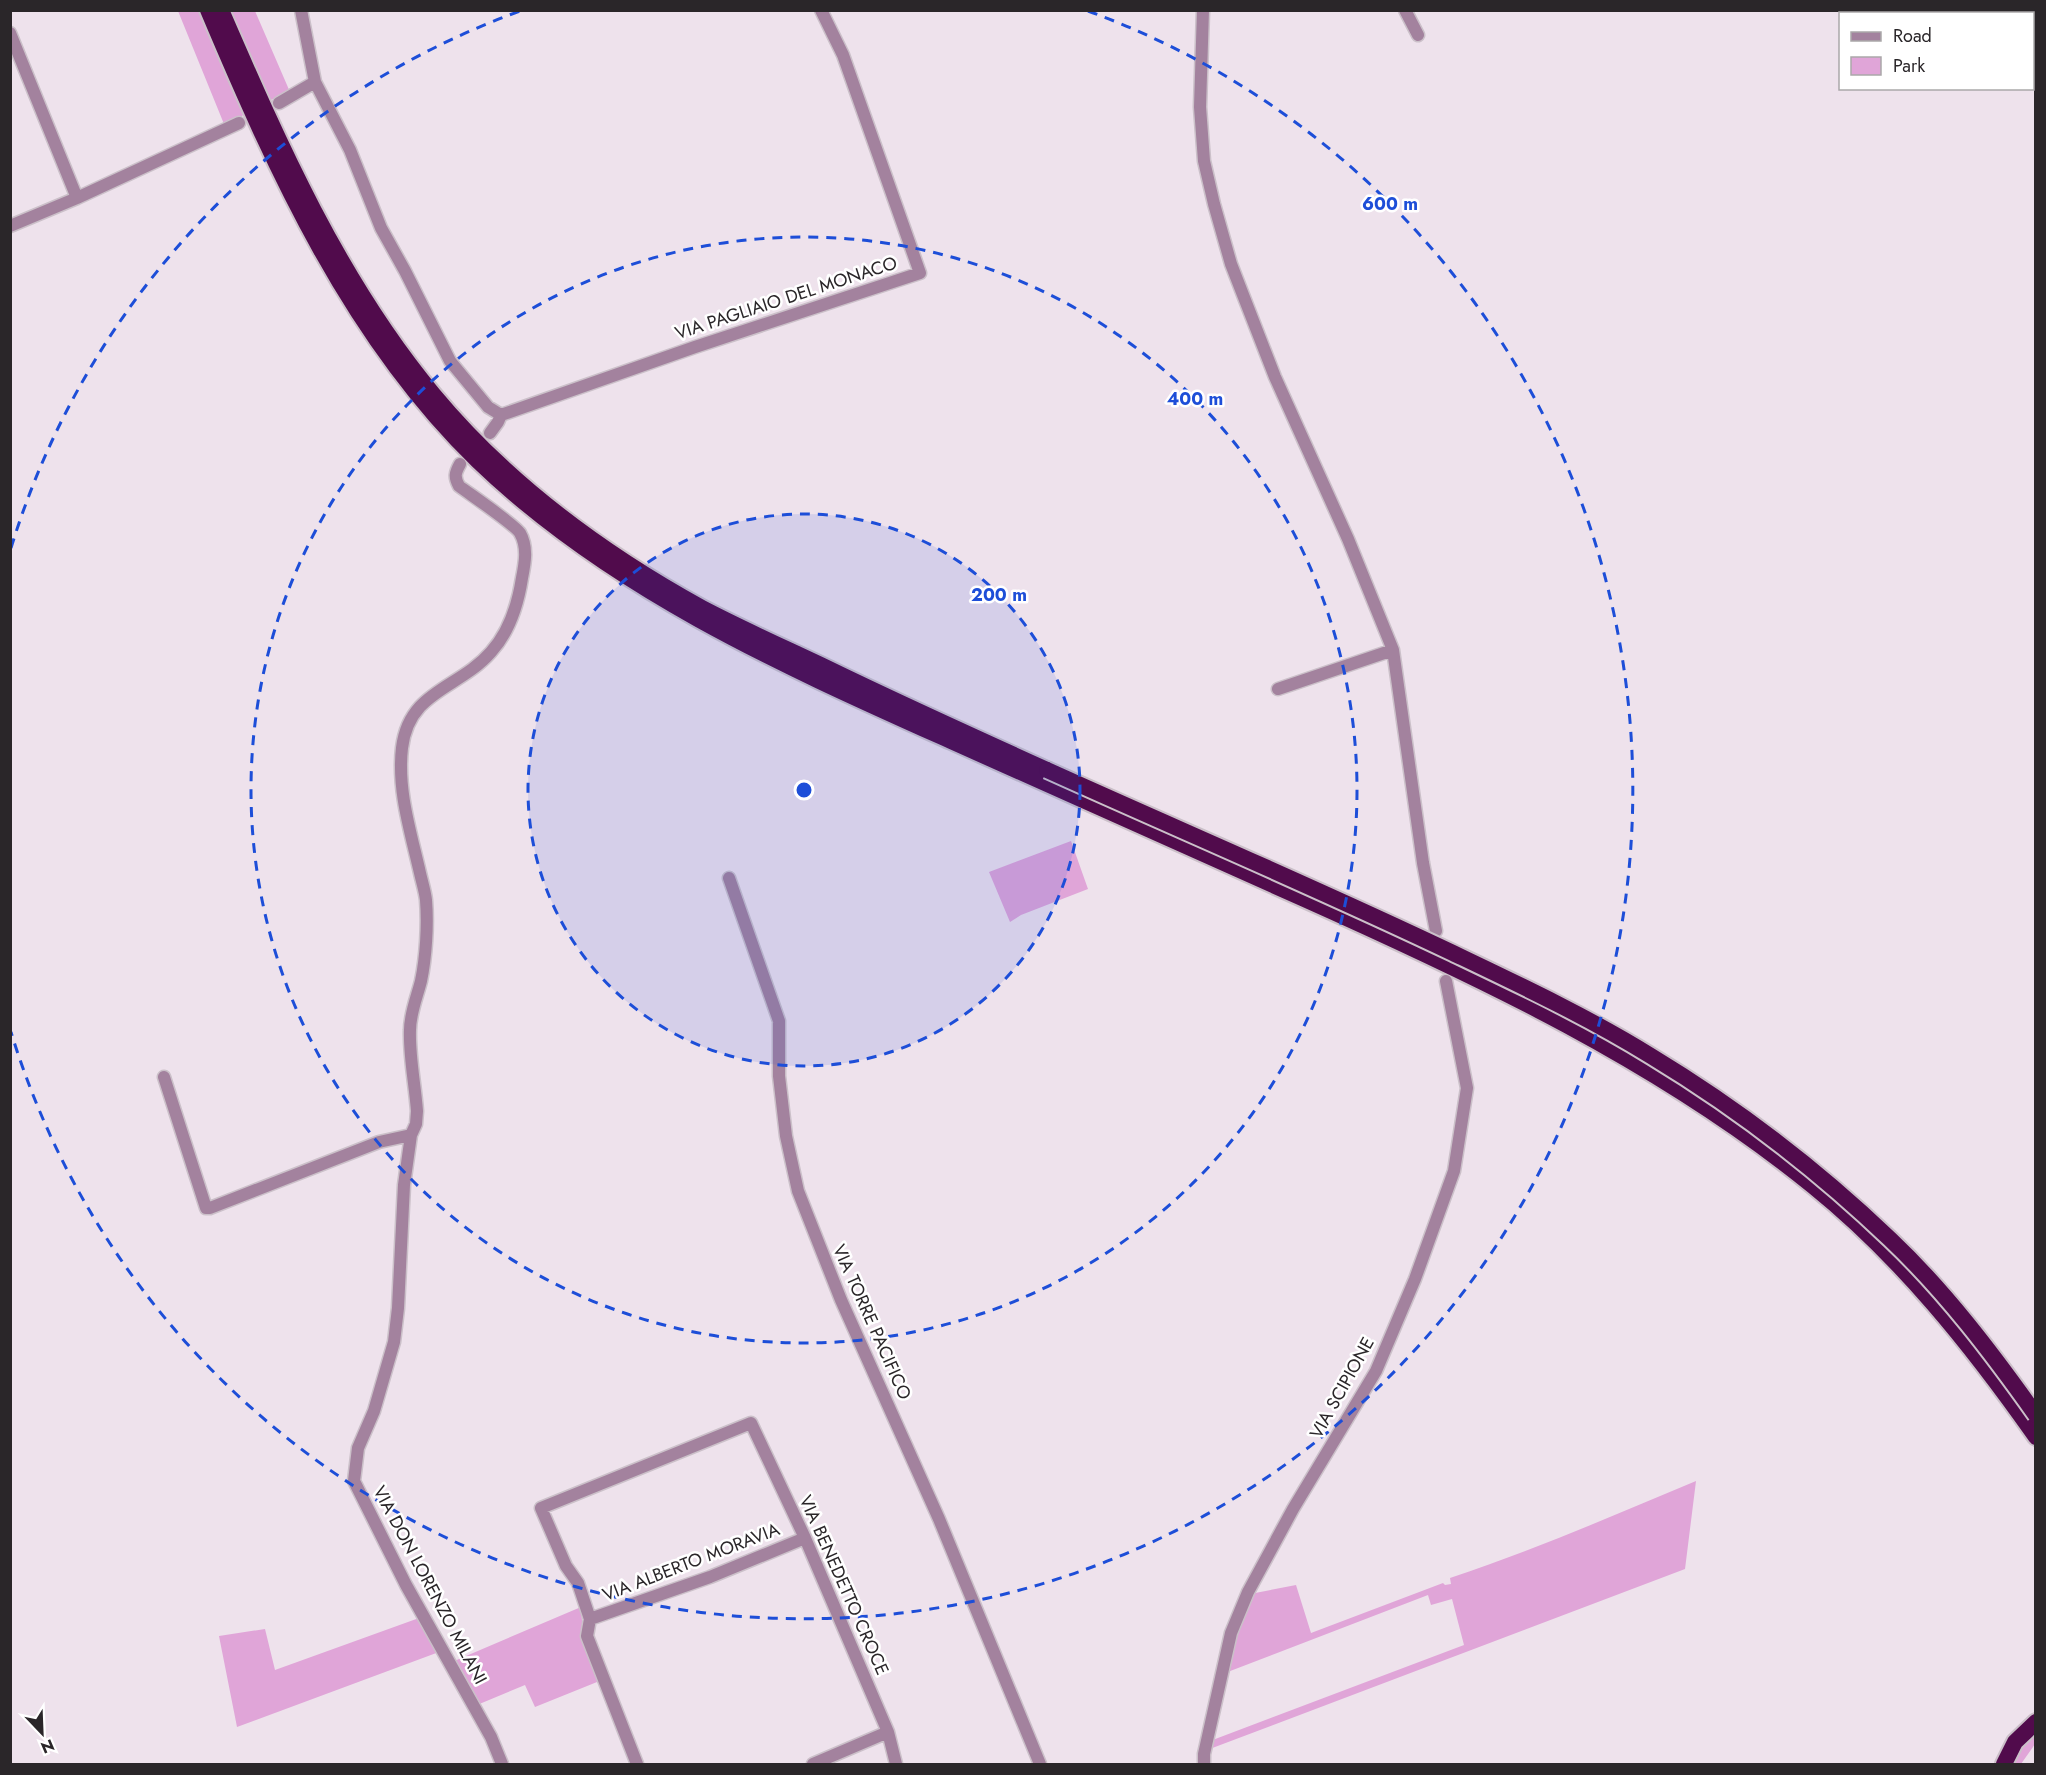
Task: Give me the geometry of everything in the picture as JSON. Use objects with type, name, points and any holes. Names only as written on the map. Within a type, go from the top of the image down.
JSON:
[{"type":"highway","points":[[208,10],[284,181],[361,316],[408,382],[476,459],[547,521],[641,587],[688,614],[786,664],[1028,771],[1386,936],[1555,1018],[1647,1070],[1756,1143],[1814,1187],[1896,1264],[1950,1322],[2036,1437]]},
{"type":"highway","points":[[221,10],[286,158],[332,243],[376,317],[432,393],[481,447],[537,496],[593,539],[656,581],[703,608],[920,712],[1028,771],[1404,930],[1552,1000],[1651,1056],[1752,1123],[1818,1175],[1891,1239],[1970,1326],[2036,1415]]},
{"type":"highway","points":[[2004,1764],[2015,1742],[2036,1722]]},
{"type":"street","points":[[301,10],[315,82],[350,150],[381,228],[450,361],[488,408],[501,415],[490,434]]},
{"type":"street","name":"VIA PAGLIAIO DEL MONACO","points":[[501,415],[695,347],[920,273],[843,55],[821,10]]},
{"type":"street","points":[[1203,10],[1200,107],[1204,161],[1228,254],[1286,403],[1348,539],[1393,650],[1423,863],[1436,931]]},
{"type":"street","points":[[1405,10],[1418,35]]},
{"type":"street","points":[[10,33],[77,198]]},
{"type":"street","points":[[279,104],[315,82]]},
{"type":"street","points":[[10,226],[77,198],[239,123]]},
{"type":"street","name":"VIA DON LORENZO MILANI","points":[[460,464],[455,473],[459,486],[519,532],[525,547],[525,559],[515,610],[503,635],[484,659],[418,707],[407,726],[402,746],[400,773],[403,794],[426,900],[425,962],[411,1014],[410,1030],[417,1111],[404,1185],[398,1308],[394,1341],[374,1411],[358,1448],[354,1481],[406,1586],[480,1716],[500,1764]]},
{"type":"street","points":[[1278,689],[1393,650]]},
{"type":"street","name":"VIA TORRE PACIFICO","points":[[729,878],[778,1021],[778,1076],[786,1136],[798,1191],[832,1279],[963,1574],[1040,1764]]},
{"type":"street","name":"VIA SCIPIONE","points":[[1204,1764],[1204,1754],[1231,1633],[1248,1592],[1293,1509],[1376,1371],[1415,1279],[1454,1171],[1467,1088],[1446,981]]},
{"type":"street","points":[[164,1077],[206,1208],[379,1142],[411,1135]]},
{"type":"street","name":"VIA BENEDETTO CROCE","points":[[590,1619],[578,1583],[566,1566],[541,1508],[751,1424],[805,1538],[888,1732],[896,1764]]},
{"type":"street","name":"VIA ALBERTO MORAVIA","points":[[590,1619],[710,1576],[805,1538]]},
{"type":"street","points":[[590,1619],[587,1636],[637,1764]]},
{"type":"street","points":[[813,1764],[888,1732]]},
{"type":"green space","points":[[178,11],[199,11],[244,115],[224,124]]},
{"type":"green space","points":[[227,11],[255,11],[290,92],[266,102]]},
{"type":"green space","points":[[1071,841],[1088,889],[1021,915],[1010,922],[989,872]]},
{"type":"green space","points":[[1696,1481],[1685,1569],[1207,1750],[1210,1741],[1464,1645],[1452,1599],[1431,1605],[1428,1595],[1225,1673],[1235,1632],[1250,1594],[1296,1585],[1311,1633],[1443,1583],[1451,1584],[1450,1578],[1543,1544]]},
{"type":"green space","points":[[581,1607],[583,1634],[602,1680],[535,1707],[525,1685],[477,1705],[452,1662]]},
{"type":"green space","points":[[419,1618],[439,1652],[237,1727],[219,1636],[265,1629],[275,1670]]},
{"type":"green space","points":[[2035,1731],[2035,1744],[2021,1764],[2011,1764],[2019,1749]]}]
